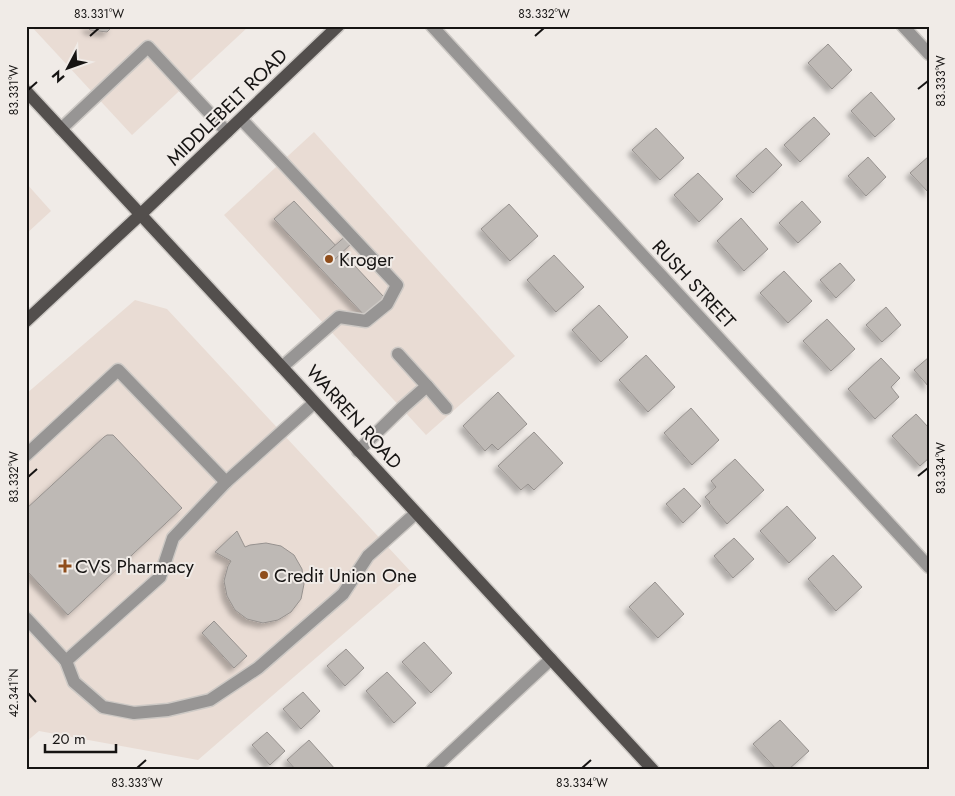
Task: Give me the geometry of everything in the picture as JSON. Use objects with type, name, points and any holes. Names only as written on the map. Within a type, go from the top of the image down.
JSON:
[{"type":"main road","name":"MIDDLEBELT ROAD","points":[[26,321],[338,26]]},
{"type":"main road","name":"WARREN ROAD","points":[[26,91],[653,770]]},
{"type":"street","name":"RUSH STREET","points":[[432,26],[929,567]]},
{"type":"street","points":[[903,26],[929,54]]},
{"type":"street","points":[[62,129],[148,48],[227,132]]},
{"type":"street","points":[[241,119],[397,285],[387,304],[366,321],[339,317],[282,367]]},
{"type":"street","points":[[398,354],[446,408]]},
{"type":"street","points":[[26,455],[118,370],[226,482]]},
{"type":"street","points":[[358,450],[427,386]]},
{"type":"street","points":[[66,661],[160,577],[172,538],[226,482],[314,403]]},
{"type":"street","points":[[26,618],[66,661],[74,682],[103,707],[134,713],[168,710],[210,700],[258,668],[343,594],[368,556],[416,513]]},
{"type":"street","points":[[432,770],[551,659]]},
{"type":"shaded area","points":[[31,26],[249,26],[132,135]]},
{"type":"shaded area","points":[[314,132],[515,356],[426,435],[224,215]]},
{"type":"shaded area","points":[[26,183],[51,211],[26,234]]},
{"type":"shaded area","points":[[135,300],[167,309],[413,574],[198,760],[39,731],[26,742],[26,394]]},
{"type":"building","points":[[86,26],[113,26],[107,32],[90,30]]},
{"type":"building","points":[[828,44],[852,70],[832,89],[808,63]]},
{"type":"building","points":[[871,92],[895,119],[875,137],[851,111]]},
{"type":"building","points":[[814,117],[830,134],[800,162],[784,145]]},
{"type":"building","points":[[656,128],[684,158],[660,180],[632,150]]},
{"type":"building","points":[[766,148],[782,165],[753,193],[736,176]]},
{"type":"building","points":[[929,156],[929,193],[910,173]]},
{"type":"building","points":[[868,157],[886,177],[866,196],[848,176]]},
{"type":"building","points":[[698,173],[723,199],[699,222],[674,195]]},
{"type":"building","points":[[294,201],[384,297],[365,316],[274,219]]},
{"type":"building","points":[[802,201],[821,222],[798,243],[779,223]]},
{"type":"building","points":[[509,204],[538,236],[510,261],[481,229]]},
{"type":"building","points":[[741,218],[768,249],[744,271],[717,241]]},
{"type":"building","points":[[348,234],[354,241],[331,263],[324,255]]},
{"type":"building","points":[[554,255],[584,287],[556,312],[527,280]]},
{"type":"building","points":[[840,263],[855,280],[836,298],[820,280]]},
{"type":"building","points":[[784,271],[812,301],[788,323],[760,293]]},
{"type":"building","points":[[599,305],[628,337],[601,362],[572,330]]},
{"type":"building","points":[[886,307],[901,325],[882,342],[866,325]]},
{"type":"building","points":[[827,319],[855,349],[831,371],[803,341]]},
{"type":"building","points":[[646,355],[675,387],[648,412],[619,380]]},
{"type":"building","points":[[929,357],[929,387],[914,370]]},
{"type":"building","points":[[881,358],[900,378],[891,387],[899,397],[875,419],[848,389]]},
{"type":"building","points":[[498,392],[527,424],[498,450],[492,444],[485,451],[463,426]]},
{"type":"building","points":[[691,408],[719,440],[692,465],[664,433]]},
{"type":"building","points":[[916,414],[929,428],[929,458],[920,466],[892,436]]},
{"type":"building","points":[[534,432],[563,463],[534,490],[528,484],[521,490],[498,466]]},
{"type":"building","name":"CVS Pharmacy","points":[[107,435],[113,435],[182,508],[68,615],[26,570],[26,509]]},
{"type":"building","points":[[735,459],[764,490],[727,524],[705,497],[716,487],[711,481]]},
{"type":"building","points":[[684,488],[701,506],[683,523],[666,504]]},
{"type":"building","points":[[787,506],[816,538],[789,563],[760,531]]},
{"type":"building","name":"Credit Union One","points":[[237,531],[245,547],[266,543],[281,546],[294,555],[302,569],[304,584],[301,599],[291,612],[278,620],[263,623],[247,619],[235,610],[227,596],[224,581],[231,561],[215,552]]},
{"type":"building","points":[[734,538],[754,559],[733,578],[714,556]]},
{"type":"building","points":[[833,555],[862,587],[836,611],[808,579]]},
{"type":"building","points":[[655,582],[684,614],[658,638],[629,607]]},
{"type":"building","points":[[214,621],[247,656],[234,668],[202,633]]},
{"type":"building","points":[[424,642],[452,673],[431,693],[402,662]]},
{"type":"building","points":[[346,649],[364,668],[345,686],[327,666]]},
{"type":"building","points":[[387,672],[416,703],[394,723],[366,691]]},
{"type":"building","points":[[303,692],[320,711],[301,729],[283,709]]},
{"type":"building","points":[[780,720],[809,751],[788,770],[777,770],[753,744]]},
{"type":"building","points":[[267,732],[285,751],[270,765],[252,745]]},
{"type":"building","points":[[309,740],[336,770],[296,770],[287,760]]},
{"type":"place","name":"Kroger","points":[[329,259]]},
{"type":"place","name":"CVS Pharmacy","points":[[65,566]]},
{"type":"place","name":"Credit Union One","points":[[264,575]]}]
